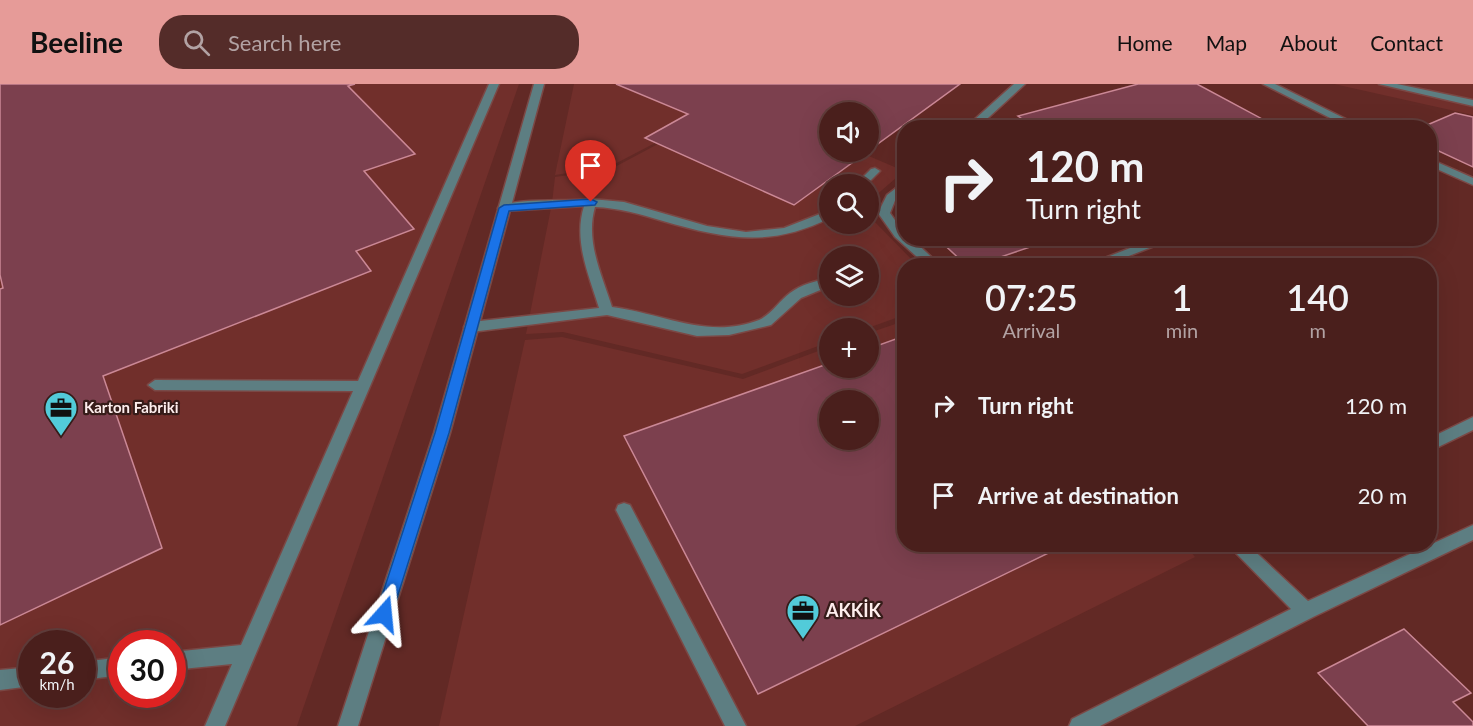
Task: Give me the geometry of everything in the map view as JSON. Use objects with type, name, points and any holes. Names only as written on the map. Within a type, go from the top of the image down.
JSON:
[{"type":"street","points":[[215,726],[494,84]]},
{"type":"street","points":[[348,726],[442,433],[538,84]]},
{"type":"street","points":[[979,120],[1020,84]]},
{"type":"street","points":[[1268,84],[1342,120]]},
{"type":"street","points":[[1384,84],[1473,103]]},
{"type":"street","points":[[1437,165],[1473,182]]},
{"type":"street","points":[[872,174],[875,171]]},
{"type":"street","points":[[897,191],[891,197],[885,213],[897,231]]},
{"type":"street","points":[[504,208],[591,202],[620,205],[722,234],[740,236],[784,231],[819,219]]},
{"type":"street","points":[[591,202],[585,218],[585,235],[607,311]]},
{"type":"street","points":[[912,246],[926,258]]},
{"type":"street","points":[[1113,258],[1146,246]]},
{"type":"street","points":[[471,327],[607,311],[626,312],[697,331],[738,329],[763,324],[779,313],[794,297],[809,287],[819,285]]},
{"type":"street","points":[[155,385],[363,386]]},
{"type":"street","points":[[1437,440],[1473,423]]},
{"type":"street","points":[[624,510],[736,726]]},
{"type":"street","points":[[1437,549],[1473,532]]},
{"type":"street","points":[[1244,552],[1306,610]]},
{"type":"street","points":[[1079,726],[1306,610],[1430,552]]},
{"type":"street","points":[[186,660],[247,653]]},
{"type":"street","points":[[0,680],[18,678]]},
{"type":"shaded area","name":"Karton Fabriki","points":[[0,84],[519,84],[297,726],[0,726]]},
{"type":"shaded area","points":[[574,84],[743,84],[646,138],[655,143],[609,167],[555,175]]},
{"type":"shaded area","points":[[1334,84],[1473,84],[1473,115]]},
{"type":"shaded area","points":[[658,144],[794,204],[819,186],[819,234],[879,234],[879,226],[910,258],[897,258],[897,318],[879,324],[879,318],[819,318],[819,346],[742,374],[563,332],[526,334],[555,177],[611,169]]},
{"type":"shaded area","points":[[879,160],[897,168],[897,177],[879,193],[879,174],[836,174],[853,162]]},
{"type":"shaded area","points":[[897,323],[897,552],[1191,552],[1195,557],[855,726],[439,726],[525,340],[562,337],[743,379],[819,351],[819,378],[879,378],[879,330]]},
{"type":"building","points":[[0,84],[355,84],[348,86],[415,154],[364,171],[414,229],[356,251],[371,271],[103,376],[162,548],[0,625],[0,289],[3,288],[0,275]]},
{"type":"building","points":[[616,84],[960,84],[911,120],[897,120],[897,130],[879,143],[879,102],[819,102],[819,162],[853,162],[837,174],[819,174],[819,187],[794,205],[645,138],[688,114]]},
{"type":"building","points":[[1138,84],[1197,84],[1264,120],[1024,120],[1018,116]]},
{"type":"building","points":[[1455,113],[1473,117],[1473,167],[1437,150],[1437,121]]},
{"type":"building","points":[[946,246],[1033,246],[998,258],[958,258]]},
{"type":"building","points":[[897,339],[897,552],[1051,552],[758,694],[624,436],[819,367],[819,378],[879,378],[879,345]]},
{"type":"building","points":[[1404,629],[1471,693],[1453,702],[1473,722],[1473,726],[1368,726],[1318,673]]},
{"type":"place","name":"Karton Fabriki","points":[[61,437]]},
{"type":"place","name":"AKKİK","points":[[803,640]]},
{"type":"route","points":[[384,614],[442,433],[504,208],[591,202]]}]
